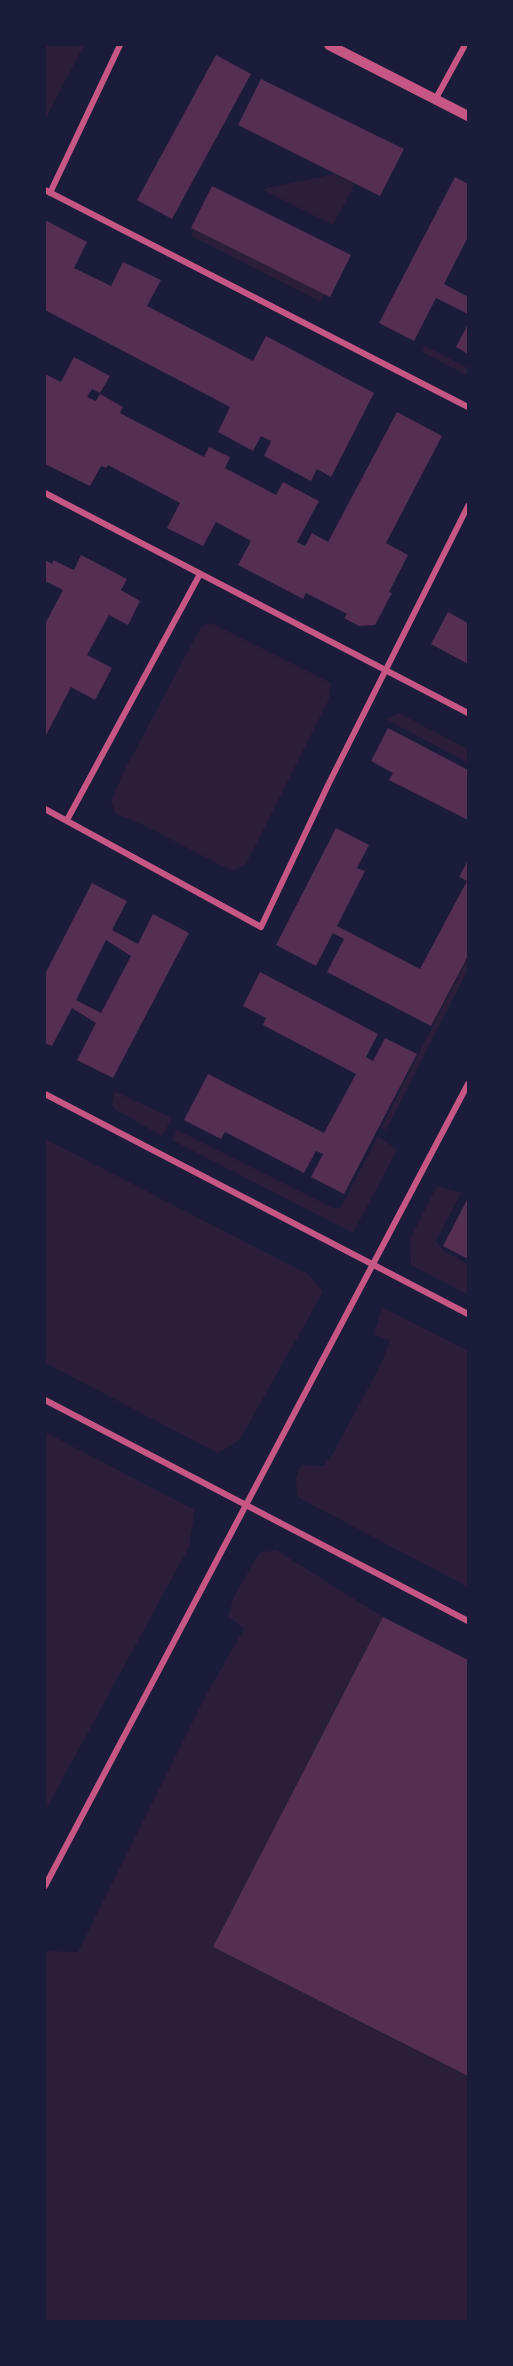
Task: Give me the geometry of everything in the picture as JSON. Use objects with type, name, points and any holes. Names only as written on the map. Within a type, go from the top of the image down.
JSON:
[{"type":"street","points":[[120,45],[47,191],[468,407]]},
{"type":"street","points":[[329,45],[468,116]]},
{"type":"street","points":[[435,100],[465,45]]},
{"type":"street","points":[[45,493],[468,713]]},
{"type":"street","points":[[45,809],[261,927],[329,783],[468,506]]},
{"type":"street","points":[[67,820],[200,574]]},
{"type":"street","points":[[45,1886],[468,1084]]},
{"type":"street","points":[[45,1094],[468,1314]]},
{"type":"street","points":[[45,1400],[468,1621]]},
{"type":"shaded area","points":[[45,45],[84,45],[45,120]]},
{"type":"shaded area","points":[[335,174],[355,184],[333,225],[263,190],[266,188]]},
{"type":"shaded area","points":[[194,230],[324,294],[321,302],[191,236]]},
{"type":"shaded area","points":[[425,346],[468,368],[468,376],[422,352]]},
{"type":"shaded area","points":[[207,623],[331,683],[329,699],[246,864],[232,871],[143,825],[116,814],[111,801],[123,773],[201,627]]},
{"type":"shaded area","points":[[399,713],[468,749],[468,763],[386,719]]},
{"type":"shaded area","points":[[468,957],[468,970],[386,1130],[381,1128]]},
{"type":"shaded area","points":[[114,1091],[172,1118],[162,1136],[116,1110],[112,1104]]},
{"type":"shaded area","points":[[177,1130],[335,1209],[341,1207],[378,1136],[397,1150],[353,1233],[172,1140]]},
{"type":"shaded area","points":[[45,1139],[308,1274],[323,1292],[239,1441],[218,1453],[45,1363]]},
{"type":"shaded area","points":[[437,1186],[461,1193],[436,1241],[444,1251],[468,1264],[468,1295],[411,1265],[410,1239]]},
{"type":"shaded area","points":[[382,1307],[468,1351],[468,1587],[297,1497],[296,1477],[301,1465],[324,1466],[380,1366],[390,1341],[374,1334]]},
{"type":"shaded area","points":[[45,1432],[195,1510],[189,1547],[45,1811]]},
{"type":"shaded area","points":[[276,1550],[383,1617],[213,1947],[468,2076],[468,2321],[45,2321],[45,1955],[47,1951],[78,1952],[207,1693],[244,1629],[228,1616],[234,1597],[259,1553]]},
{"type":"building","points":[[216,55],[251,74],[172,219],[137,200]]},
{"type":"building","points":[[261,79],[404,149],[380,196],[238,125]]},
{"type":"building","points":[[455,177],[468,184],[468,237],[444,284],[468,297],[468,314],[436,298],[414,341],[379,323]]},
{"type":"building","points":[[212,186],[351,255],[330,297],[191,228]]},
{"type":"building","points":[[45,220],[87,242],[74,268],[111,286],[123,262],[161,280],[147,306],[253,361],[266,336],[374,393],[331,477],[317,469],[311,481],[264,456],[271,441],[261,436],[253,451],[218,432],[230,407],[45,310]]},
{"type":"building","points":[[468,324],[468,354],[456,347]]},
{"type":"building","points":[[74,357],[110,376],[100,393],[92,389],[87,397],[96,401],[100,394],[123,407],[120,413],[204,457],[209,447],[230,457],[225,468],[276,495],[283,482],[319,501],[297,542],[305,546],[312,533],[328,542],[397,412],[442,436],[386,543],[408,555],[375,625],[359,626],[344,618],[347,614],[306,593],[303,599],[238,565],[251,541],[216,522],[203,546],[167,528],[180,503],[108,465],[106,468],[101,466],[90,486],[45,464],[45,374],[61,382]]},
{"type":"building","points":[[81,555],[127,579],[121,590],[140,601],[128,625],[109,615],[87,655],[112,668],[95,700],[71,687],[45,737],[45,624],[63,590],[45,581],[45,560],[52,564],[53,560],[74,570]]},
{"type":"building","points":[[448,612],[468,623],[468,664],[431,644]]},
{"type":"building","points":[[388,728],[468,770],[468,820],[389,780],[393,773],[371,761]]},
{"type":"building","points":[[336,828],[369,845],[357,868],[365,871],[337,926],[420,969],[467,881],[459,877],[468,860],[468,956],[431,1026],[327,972],[344,939],[333,933],[316,966],[276,945]]},
{"type":"building","points":[[92,883],[127,901],[112,930],[138,944],[153,914],[189,933],[113,1078],[77,1060],[96,1023],[72,1008],[52,1046],[45,1043],[45,974]],"holes":[[[106,940],[131,956],[101,1013],[76,1000]]]},
{"type":"building","points":[[260,972],[378,1034],[366,1057],[373,1061],[385,1038],[417,1054],[344,1194],[311,1177],[323,1154],[316,1151],[304,1173],[225,1132],[221,1139],[184,1120],[208,1074],[324,1133],[356,1074],[263,1025],[266,1018],[243,1006]]},
{"type":"building","points":[[468,1198],[468,1259],[443,1246]]},
{"type":"building","points":[[383,1617],[468,1660],[468,2076],[213,1947]]}]
